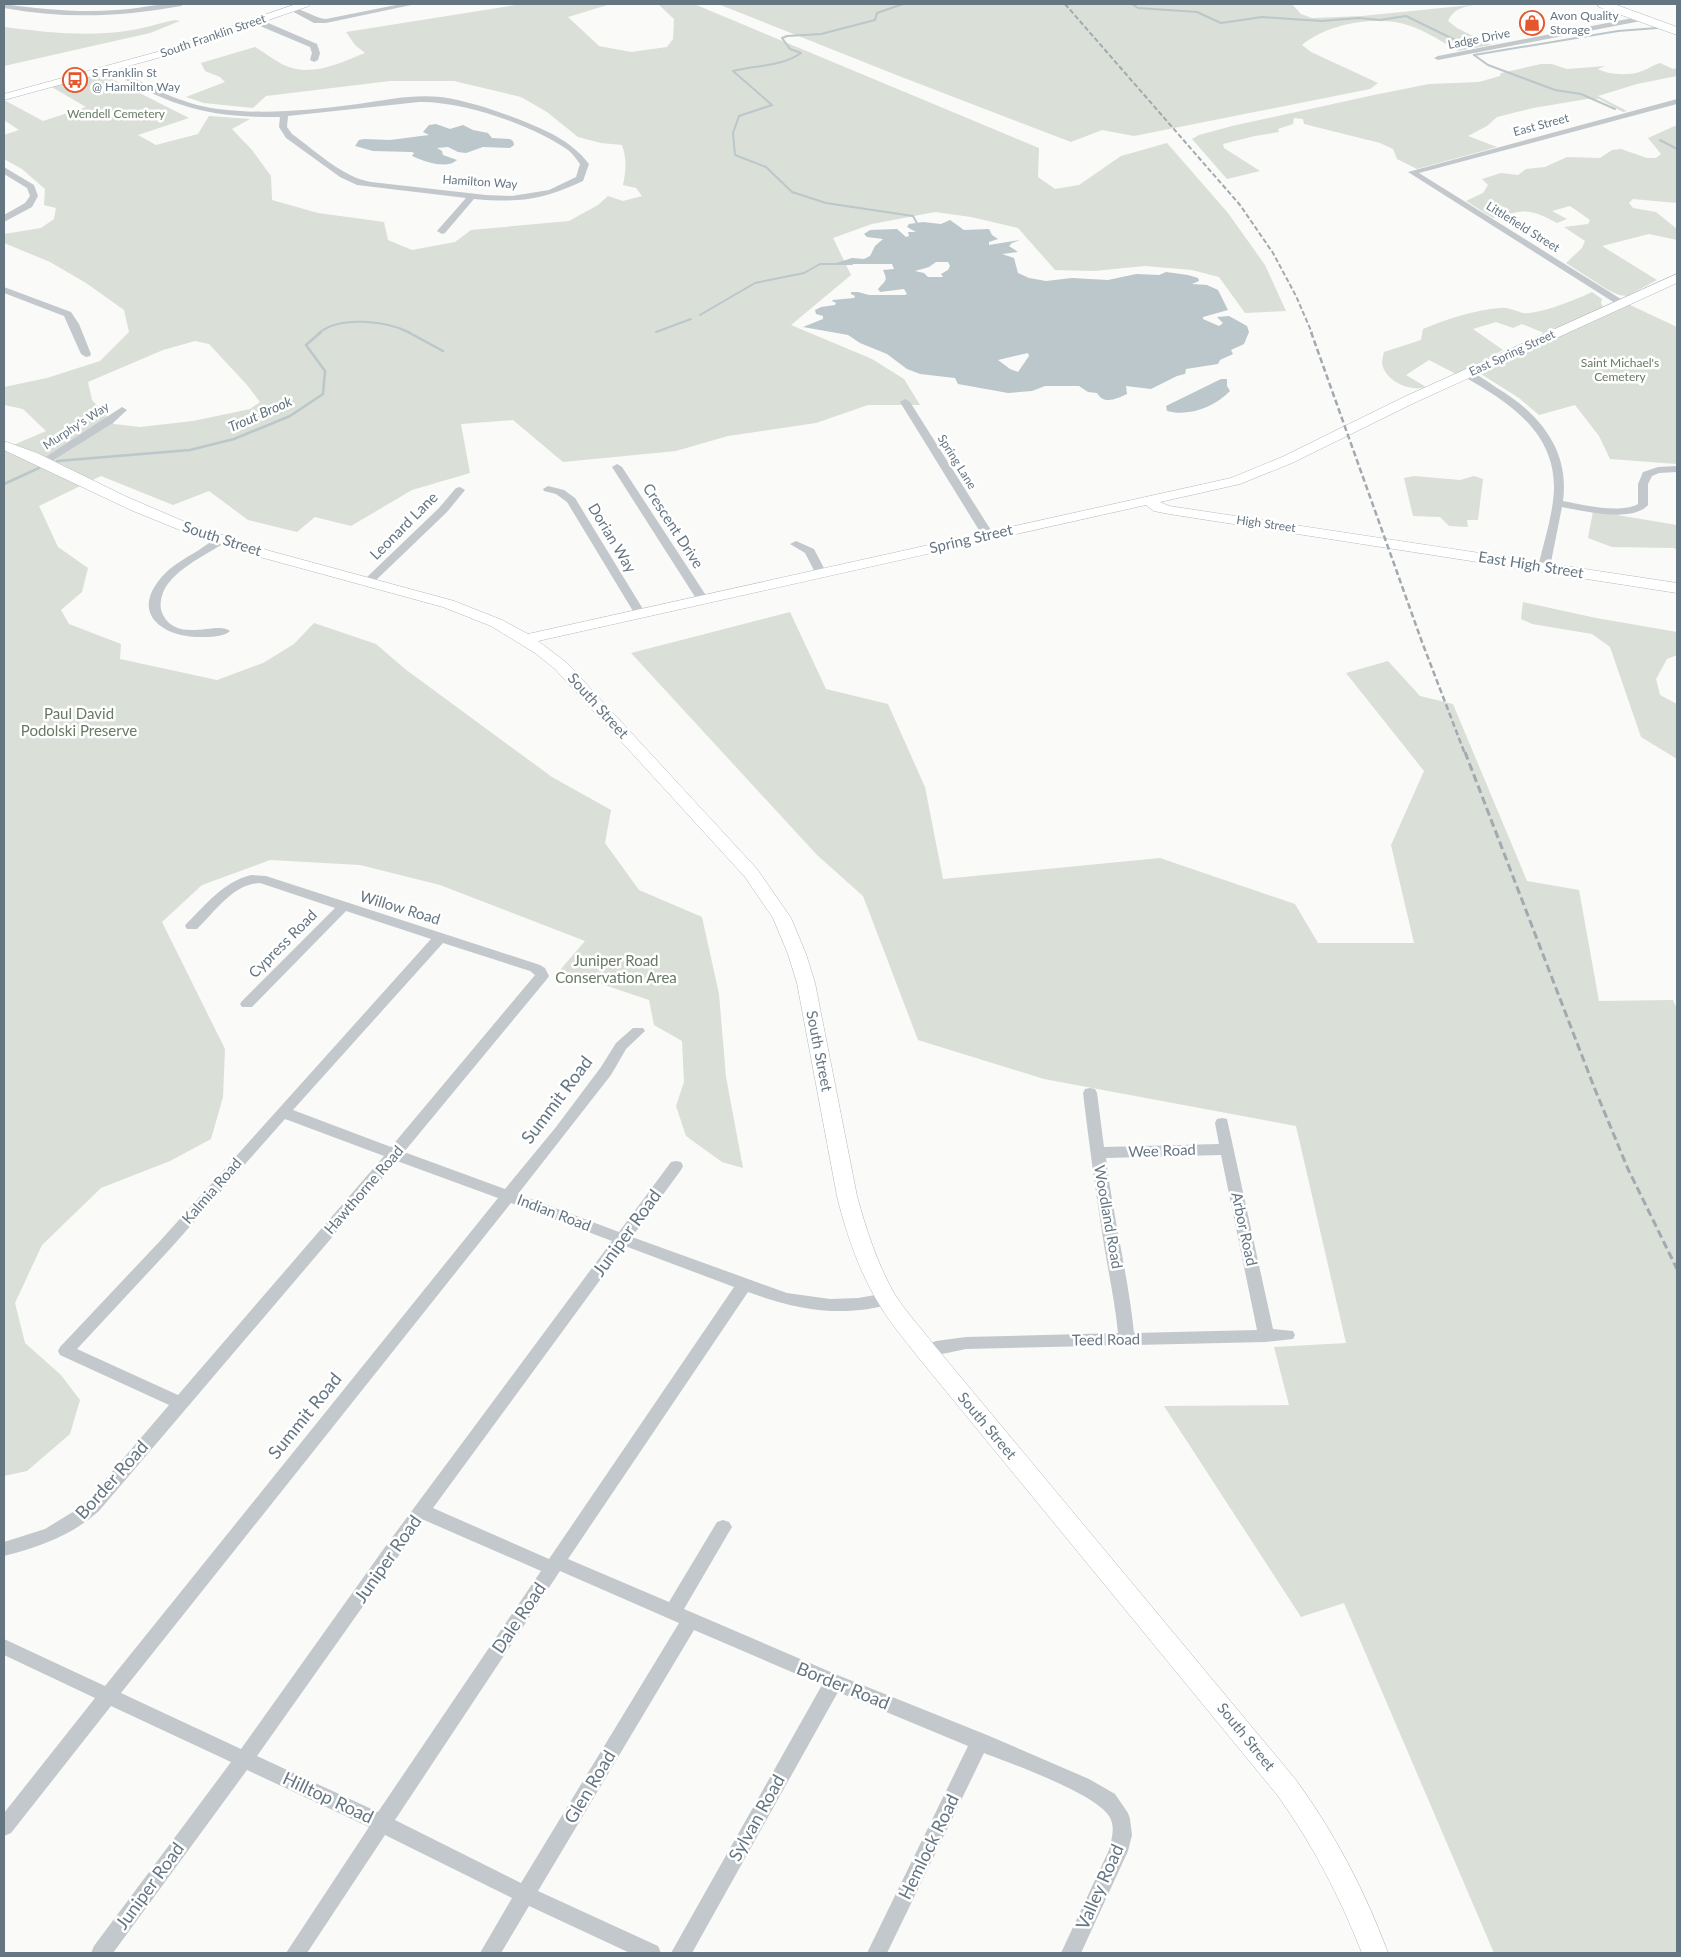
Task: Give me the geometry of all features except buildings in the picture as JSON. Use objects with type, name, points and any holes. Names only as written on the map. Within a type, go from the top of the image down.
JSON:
[{"type":"main road","name":"South Franklin Street","points":[[4,98],[111,68],[305,4]]},
{"type":"main road","points":[[1603,4],[1677,31]]},
{"type":"main road","name":"East Spring Street","points":[[1346,430],[1677,278]]},
{"type":"main road","name":"Spring Street","points":[[532,643],[588,626],[640,614],[1235,481],[1287,460],[1346,430]]},
{"type":"main road","name":"South Street","points":[[4,445],[171,522],[222,540],[464,609],[502,625],[532,643],[561,666],[732,852],[767,894],[782,918],[796,949],[806,983],[852,1217],[872,1270],[887,1298],[926,1351],[1287,1788],[1309,1819],[1333,1859],[1356,1906],[1375,1953]]},
{"type":"main road","name":"High Street","points":[[1149,501],[1156,507],[1169,510],[1385,542]]},
{"type":"main road","name":"East High Street","points":[[1385,542],[1677,588]]},
{"type":"street","points":[[4,6],[46,12],[87,14],[134,11],[181,4]]},
{"type":"street","points":[[292,9],[317,21],[326,21],[412,4]]},
{"type":"street","name":"Ladge Drive","points":[[1438,58],[1643,18]]},
{"type":"street","points":[[256,21],[314,46],[316,53],[314,60]]},
{"type":"street","name":"Hamilton Way","points":[[111,68],[164,97],[190,106],[239,114],[284,114],[411,100],[440,100],[521,122],[570,147],[586,164],[581,176],[564,188],[551,193],[520,198],[472,196],[371,185],[351,179],[289,136],[283,127],[284,114]]},
{"type":"street","name":"East Street","points":[[1412,172],[1677,102]]},
{"type":"street","points":[[4,170],[31,187],[34,196],[30,205],[4,220]]},
{"type":"street","name":"Littlefield Street","points":[[1412,172],[1621,303]]},
{"type":"street","points":[[442,231],[472,196]]},
{"type":"street","points":[[4,290],[68,314],[86,354]]},
{"type":"street","points":[[1467,374],[1514,402],[1539,427],[1549,444],[1557,466],[1559,482],[1557,503],[1544,567]]},
{"type":"street","name":"Spring Lane","points":[[905,402],[988,536]]},
{"type":"street","name":"Murphy's Way","points":[[42,462],[109,421],[122,410]]},
{"type":"street","name":"Crescent Drive","points":[[617,467],[703,600]]},
{"type":"street","points":[[1557,503],[1614,511],[1635,511],[1643,506],[1643,484],[1647,474],[1658,470],[1677,469]]},
{"type":"street","name":"Dorian Way","points":[[548,489],[560,492],[571,500],[640,614]]},
{"type":"street","name":"Leonard Lane","points":[[370,581],[443,510],[460,490]]},
{"type":"street","points":[[222,540],[178,569],[164,581],[156,594],[154,606],[162,623],[172,630],[187,634],[224,632]]},
{"type":"street","points":[[796,544],[810,551],[820,574]]},
{"type":"street","name":"Willow Road","points":[[192,926],[236,884],[247,879],[265,880],[343,907],[535,968],[541,973]]},
{"type":"street","name":"Cypress Road","points":[[247,1004],[343,907]]},
{"type":"street","name":"Kalmia Road","points":[[180,1403],[66,1351],[165,1245],[440,937]]},
{"type":"street","name":"Hawthorne Road","points":[[180,1403],[396,1153],[540,980],[541,973]]},
{"type":"street","name":"Summit Road","points":[[4,1827],[508,1195],[567,1124],[606,1071],[621,1046],[638,1031]]},
{"type":"street","name":"Woodland Road","points":[[1090,1093],[1097,1154],[1114,1258],[1122,1292],[1127,1340]]},
{"type":"street","name":"Indian Road","points":[[282,1112],[783,1298],[815,1305],[849,1306],[887,1298]]},
{"type":"street","name":"Arbor Road","points":[[1222,1123],[1266,1336]]},
{"type":"street","name":"Wee Road","points":[[1097,1154],[1227,1149]]},
{"type":"street","name":"Juniper Road","points":[[101,1953],[167,1861],[246,1759],[421,1511],[624,1239],[676,1166]]},
{"type":"street","name":"Dale Road","points":[[296,1953],[456,1711],[744,1284]]},
{"type":"street","name":"Teed Road","points":[[926,1351],[936,1347],[966,1343],[1287,1335]]},
{"type":"street","name":"Border Road","points":[[4,1549],[58,1532],[80,1518],[98,1500],[180,1403]]},
{"type":"street","name":"Border Road","points":[[421,1511],[672,1613],[1082,1785],[1100,1794],[1113,1805],[1121,1819]]},
{"type":"street","points":[[672,1613],[723,1527]]},
{"type":"street","name":"Glen Road","points":[[490,1953],[690,1621]]},
{"type":"street","name":"Hilltop Road","points":[[4,1647],[246,1759],[526,1895],[651,1953]]},
{"type":"street","name":"Sylvan Road","points":[[681,1953],[834,1682]]},
{"type":"street","name":"Hemlock Road","points":[[877,1953],[980,1741]]},
{"type":"street","name":"Valley Road","points":[[1071,1953],[1121,1842],[1121,1819]]},
{"type":"green space","points":[[522,4],[611,4],[568,17],[599,46],[631,52],[667,47],[673,39],[674,19],[658,4],[694,4],[1039,148],[1038,177],[1055,189],[1079,185],[1121,156],[1167,143],[1228,213],[1265,265],[1286,311],[1245,313],[1219,277],[1192,270],[1145,266],[1094,271],[1055,270],[1018,228],[971,217],[935,212],[872,224],[833,238],[851,275],[791,325],[872,359],[904,379],[920,405],[868,405],[816,423],[728,436],[676,451],[563,462],[513,420],[461,424],[470,473],[412,490],[351,526],[315,517],[297,532],[248,520],[209,491],[173,505],[101,476],[39,506],[58,547],[88,568],[82,592],[61,610],[69,624],[121,644],[120,659],[217,680],[263,663],[294,644],[314,623],[376,644],[405,669],[552,777],[611,810],[605,843],[639,890],[702,917],[719,994],[726,1077],[743,1168],[722,1162],[686,1136],[676,1106],[684,1082],[682,1041],[654,1025],[649,1000],[560,970],[585,941],[440,885],[360,865],[270,860],[202,885],[162,922],[225,1049],[223,1097],[211,1139],[170,1161],[101,1188],[42,1245],[15,1303],[25,1343],[61,1375],[80,1400],[70,1434],[27,1471],[4,1476],[4,449],[46,431],[23,409],[4,405],[4,387],[47,378],[100,361],[129,332],[124,310],[86,283],[50,262],[4,243],[4,234],[41,228],[54,219],[56,208],[44,205],[45,189],[22,169],[4,159],[4,135],[19,130],[4,120],[4,100],[43,121],[86,107],[50,86],[100,73],[189,118],[138,135],[156,145],[198,134],[209,116],[250,119],[232,129],[252,150],[271,176],[272,200],[318,213],[384,222],[388,240],[412,250],[455,242],[471,230],[569,221],[598,205],[608,196],[623,201],[642,196],[636,188],[623,185],[626,165],[622,145],[601,143],[578,137],[547,112],[521,97],[454,81],[390,81],[266,96],[253,108],[204,103],[186,97],[225,82],[220,77],[205,71],[201,63],[255,47],[286,66],[306,70],[326,67],[365,53],[355,45],[346,32]],"holes":[[[195,341],[209,344],[260,402],[250,409],[193,421],[140,427],[114,424],[92,400],[88,382],[163,350]]]},
{"type":"green space","points":[[718,4],[1292,4],[1301,14],[1312,18],[1362,16],[1481,4],[1458,10],[1448,21],[1457,28],[1491,45],[1458,51],[1411,26],[1395,22],[1371,21],[1346,24],[1322,32],[1302,45],[1311,52],[1378,83],[1370,89],[1134,136],[1102,130],[1071,142]]},
{"type":"green space","points":[[175,20],[180,21],[150,33],[4,66],[4,27],[96,34],[132,30]]},
{"type":"green space","points":[[1660,63],[1673,69],[1677,68],[1677,76],[1637,84],[1598,96],[1627,111],[1623,112],[1599,99],[1587,99],[1533,108],[1497,117],[1487,126],[1468,136],[1497,147],[1417,169],[1397,159],[1393,149],[1380,143],[1304,124],[1303,119],[1294,118],[1293,124],[1278,129],[1279,132],[1223,144],[1224,148],[1260,171],[1227,179],[1192,139],[1199,135],[1232,126],[1374,95],[1429,84],[1479,82],[1500,76],[1501,73],[1541,64],[1552,64],[1567,69],[1605,66],[1598,69],[1608,73],[1626,74],[1637,73]]},
{"type":"green space","points":[[1677,125],[1677,203],[1633,199],[1629,203],[1633,208],[1656,212],[1677,229],[1677,240],[1649,234],[1602,246],[1657,280],[1627,296],[1608,290],[1566,263],[1582,248],[1585,241],[1564,227],[1588,224],[1590,220],[1570,206],[1552,211],[1567,219],[1557,223],[1532,212],[1512,213],[1493,218],[1466,201],[1483,193],[1488,185],[1482,179],[1501,173],[1518,175],[1526,169],[1545,167],[1567,157],[1600,158],[1612,150],[1621,149],[1647,158],[1656,158],[1661,154],[1648,138]]},
{"type":"green space","points":[[1592,292],[1602,299],[1603,307],[1544,333],[1522,324],[1513,328],[1496,322],[1473,329],[1503,350],[1456,374],[1429,360],[1406,375],[1426,387],[1407,387],[1394,381],[1384,370],[1382,364],[1384,352],[1421,340],[1423,329],[1451,318],[1500,308],[1523,313],[1538,312]]},
{"type":"green space","name":"Saint Michael's Cemetery","points":[[1628,304],[1677,327],[1677,464],[1610,459],[1599,436],[1575,405],[1539,415],[1519,398],[1481,374]]},
{"type":"green space","points":[[1414,476],[1460,480],[1474,476],[1483,479],[1478,520],[1467,520],[1468,527],[1449,526],[1440,517],[1413,516],[1404,478]]},
{"type":"green space","points":[[1593,511],[1677,525],[1677,550],[1674,548],[1612,547],[1588,538]]},
{"type":"green space","points":[[1523,602],[1596,618],[1677,632],[1677,655],[1667,659],[1656,679],[1660,695],[1677,704],[1677,759],[1641,737],[1610,647],[1592,634],[1532,624],[1521,619]]},
{"type":"green space","points":[[790,612],[826,689],[888,704],[925,787],[943,879],[1160,858],[1295,904],[1318,943],[1414,943],[1391,845],[1424,771],[1346,673],[1388,661],[1420,696],[1453,704],[1527,881],[1579,890],[1599,1001],[1673,1000],[1677,1009],[1677,1953],[1494,1953],[1344,1603],[1301,1617],[1164,1406],[1289,1405],[1274,1347],[1346,1343],[1296,1126],[1044,1079],[918,1040],[863,896],[817,855],[631,653]]},
{"type":"shaded area","points":[[436,124],[450,129],[463,125],[473,130],[488,133],[492,138],[510,139],[514,145],[510,148],[483,147],[466,153],[458,152],[448,147],[437,148],[442,151],[443,155],[457,160],[447,164],[428,162],[412,156],[414,153],[412,152],[373,151],[355,146],[359,140],[364,139],[390,140],[429,135],[423,132],[429,125]]},
{"type":"shaded area","points":[[950,220],[964,230],[989,229],[992,235],[998,239],[989,242],[989,245],[1020,240],[1009,246],[1018,252],[1002,254],[1014,258],[1018,273],[1029,278],[1046,281],[1072,278],[1108,280],[1136,274],[1159,275],[1166,272],[1198,278],[1199,281],[1192,284],[1207,285],[1218,290],[1228,310],[1203,317],[1203,319],[1219,326],[1223,323],[1217,317],[1229,316],[1247,326],[1249,332],[1244,344],[1231,350],[1233,354],[1220,360],[1218,364],[1186,369],[1185,374],[1151,389],[1126,386],[1127,394],[1107,400],[1100,397],[1097,393],[1088,392],[1079,386],[1045,386],[1032,391],[1008,393],[958,384],[955,378],[920,374],[907,369],[887,354],[860,343],[848,335],[803,327],[823,319],[823,316],[816,314],[815,310],[835,305],[836,303],[833,300],[854,298],[855,296],[851,292],[869,295],[907,294],[904,289],[880,292],[878,289],[885,280],[883,270],[894,269],[892,264],[833,264],[852,258],[864,259],[870,256],[875,246],[883,239],[867,237],[864,234],[870,230],[897,229],[906,237],[909,236],[908,232],[916,232],[907,227],[909,224],[923,222],[941,224]],"holes":[[[936,262],[948,262],[950,266],[948,270],[941,274],[943,277],[928,277],[924,273],[915,271],[929,267]],[[1028,353],[1029,356],[1018,372],[1010,369],[998,360]]]},
{"type":"shaded area","points":[[1221,379],[1227,379],[1227,386],[1230,391],[1217,402],[1192,412],[1175,413],[1167,411],[1166,406]]},
{"type":"waterway","points":[[903,4],[877,13],[875,20],[821,34],[787,36],[782,38],[790,49],[801,53],[785,61],[733,71],[772,105],[739,116],[733,133],[735,155],[766,167],[792,192],[826,203],[913,216],[918,225]]},
{"type":"waterway","points":[[1132,4],[1138,8],[1197,12],[1221,23],[1262,17],[1321,21],[1359,18],[1380,20],[1406,16],[1453,39],[1465,48]]},
{"type":"waterway","points":[[1615,109],[1581,94],[1555,90],[1488,65],[1474,55],[1618,31],[1657,28]]},
{"type":"waterway","points":[[1660,140],[1677,149]]},
{"type":"waterway","points":[[700,315],[755,283],[804,273],[820,264],[852,264]]},
{"type":"waterway","points":[[656,332],[691,319]]},
{"type":"waterway","name":"Trout Brook","points":[[319,333],[328,327],[351,322],[389,325],[409,333]]},
{"type":"waterway","name":"Trout Brook","points":[[57,461],[190,450],[234,439],[290,416],[323,394],[325,371],[306,345],[321,332]]},
{"type":"waterway","name":"Trout Brook","points":[[409,333],[443,351]]},
{"type":"waterway","name":"Trout Brook","points":[[4,484],[39,468]]},
{"type":"railway","points":[[1065,4],[1240,205],[1273,253],[1296,296],[1312,333]]},
{"type":"railway","points":[[1311,332],[1422,642],[1465,754]]},
{"type":"railway","points":[[1465,752],[1594,1087],[1628,1169],[1677,1269]]},
{"type":"place","name":"Avon Quality Storage","points":[[1532,23]]},
{"type":"place","name":"S Franklin St @ Hamilton Way","points":[[75,80]]},
{"type":"park label","name":"Wendell Cemetery","points":[[116,114]]},
{"type":"park label","name":"Paul David Podolski Preserve","points":[[79,722]]},
{"type":"park label","name":"Juniper Road Conservation Area","points":[[616,970]]}]
